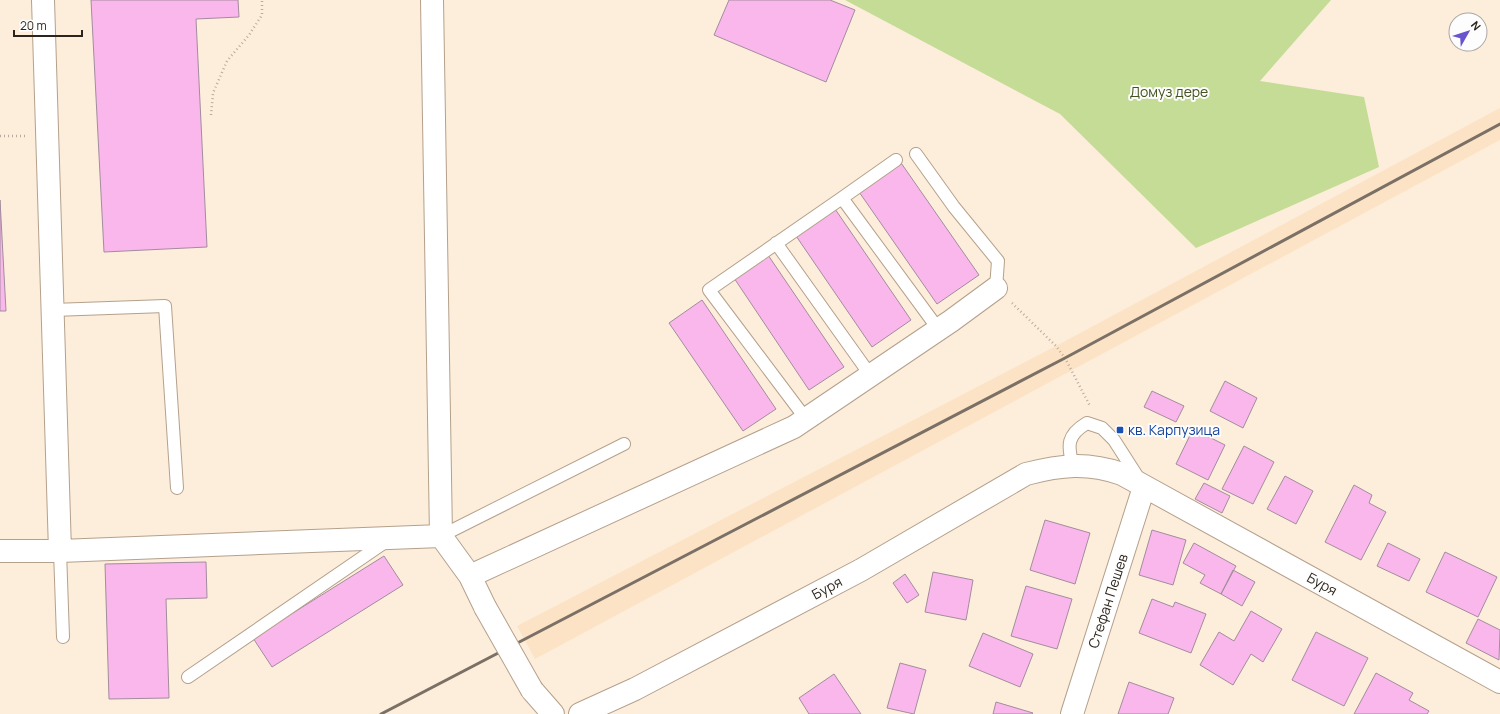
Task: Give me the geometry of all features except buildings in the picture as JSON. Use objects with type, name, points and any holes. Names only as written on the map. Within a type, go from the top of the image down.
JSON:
[{"type":"street","points":[[43,0],[60,551]]},
{"type":"street","points":[[432,0],[441,536],[470,576],[485,607],[532,690],[553,714]]},
{"type":"street","points":[[470,576],[794,427],[939,330],[996,288]]},
{"type":"street","name":"Буря","points":[[580,714],[635,689],[861,570],[1026,474],[1050,468],[1073,466],[1101,467],[1122,474],[1500,682]]},
{"type":"street","name":"Стефан Пешев","points":[[1072,714],[1144,487]]},
{"type":"street","points":[[0,551],[60,551],[441,536]]},
{"type":"lane","points":[[916,154],[954,207],[998,261],[996,288]]},
{"type":"lane","points":[[806,419],[709,290],[896,160]]},
{"type":"lane","points":[[842,198],[939,330]]},
{"type":"lane","points":[[776,243],[871,376]]},
{"type":"lane","points":[[53,310],[164,306],[177,488]]},
{"type":"lane","points":[[1073,466],[1069,453],[1070,439],[1077,429],[1087,423],[1102,428]]},
{"type":"lane","name":"Буря","points":[[1102,428],[1114,440],[1144,487]]},
{"type":"lane","points":[[441,536],[624,444]]},
{"type":"lane","points":[[188,677],[390,538]]},
{"type":"lane","points":[[60,551],[63,637]]},
{"type":"path","points":[[211,115],[213,93],[228,61],[250,35],[262,15],[262,0]]},
{"type":"path","points":[[996,288],[1056,346],[1065,358],[1102,428]]},
{"type":"shaded area","points":[[1500,108],[1500,140],[535,659],[517,626],[1056,346]]},
{"type":"green space","name":"Домуз дере","points":[[845,0],[1331,0],[1260,81],[1364,97],[1379,167],[1196,248],[1060,114]]},
{"type":"railway","points":[[381,714],[1065,358],[1500,124]]},
{"type":"place","name":"кв. Карпузица","points":[[1120,430]]}]
